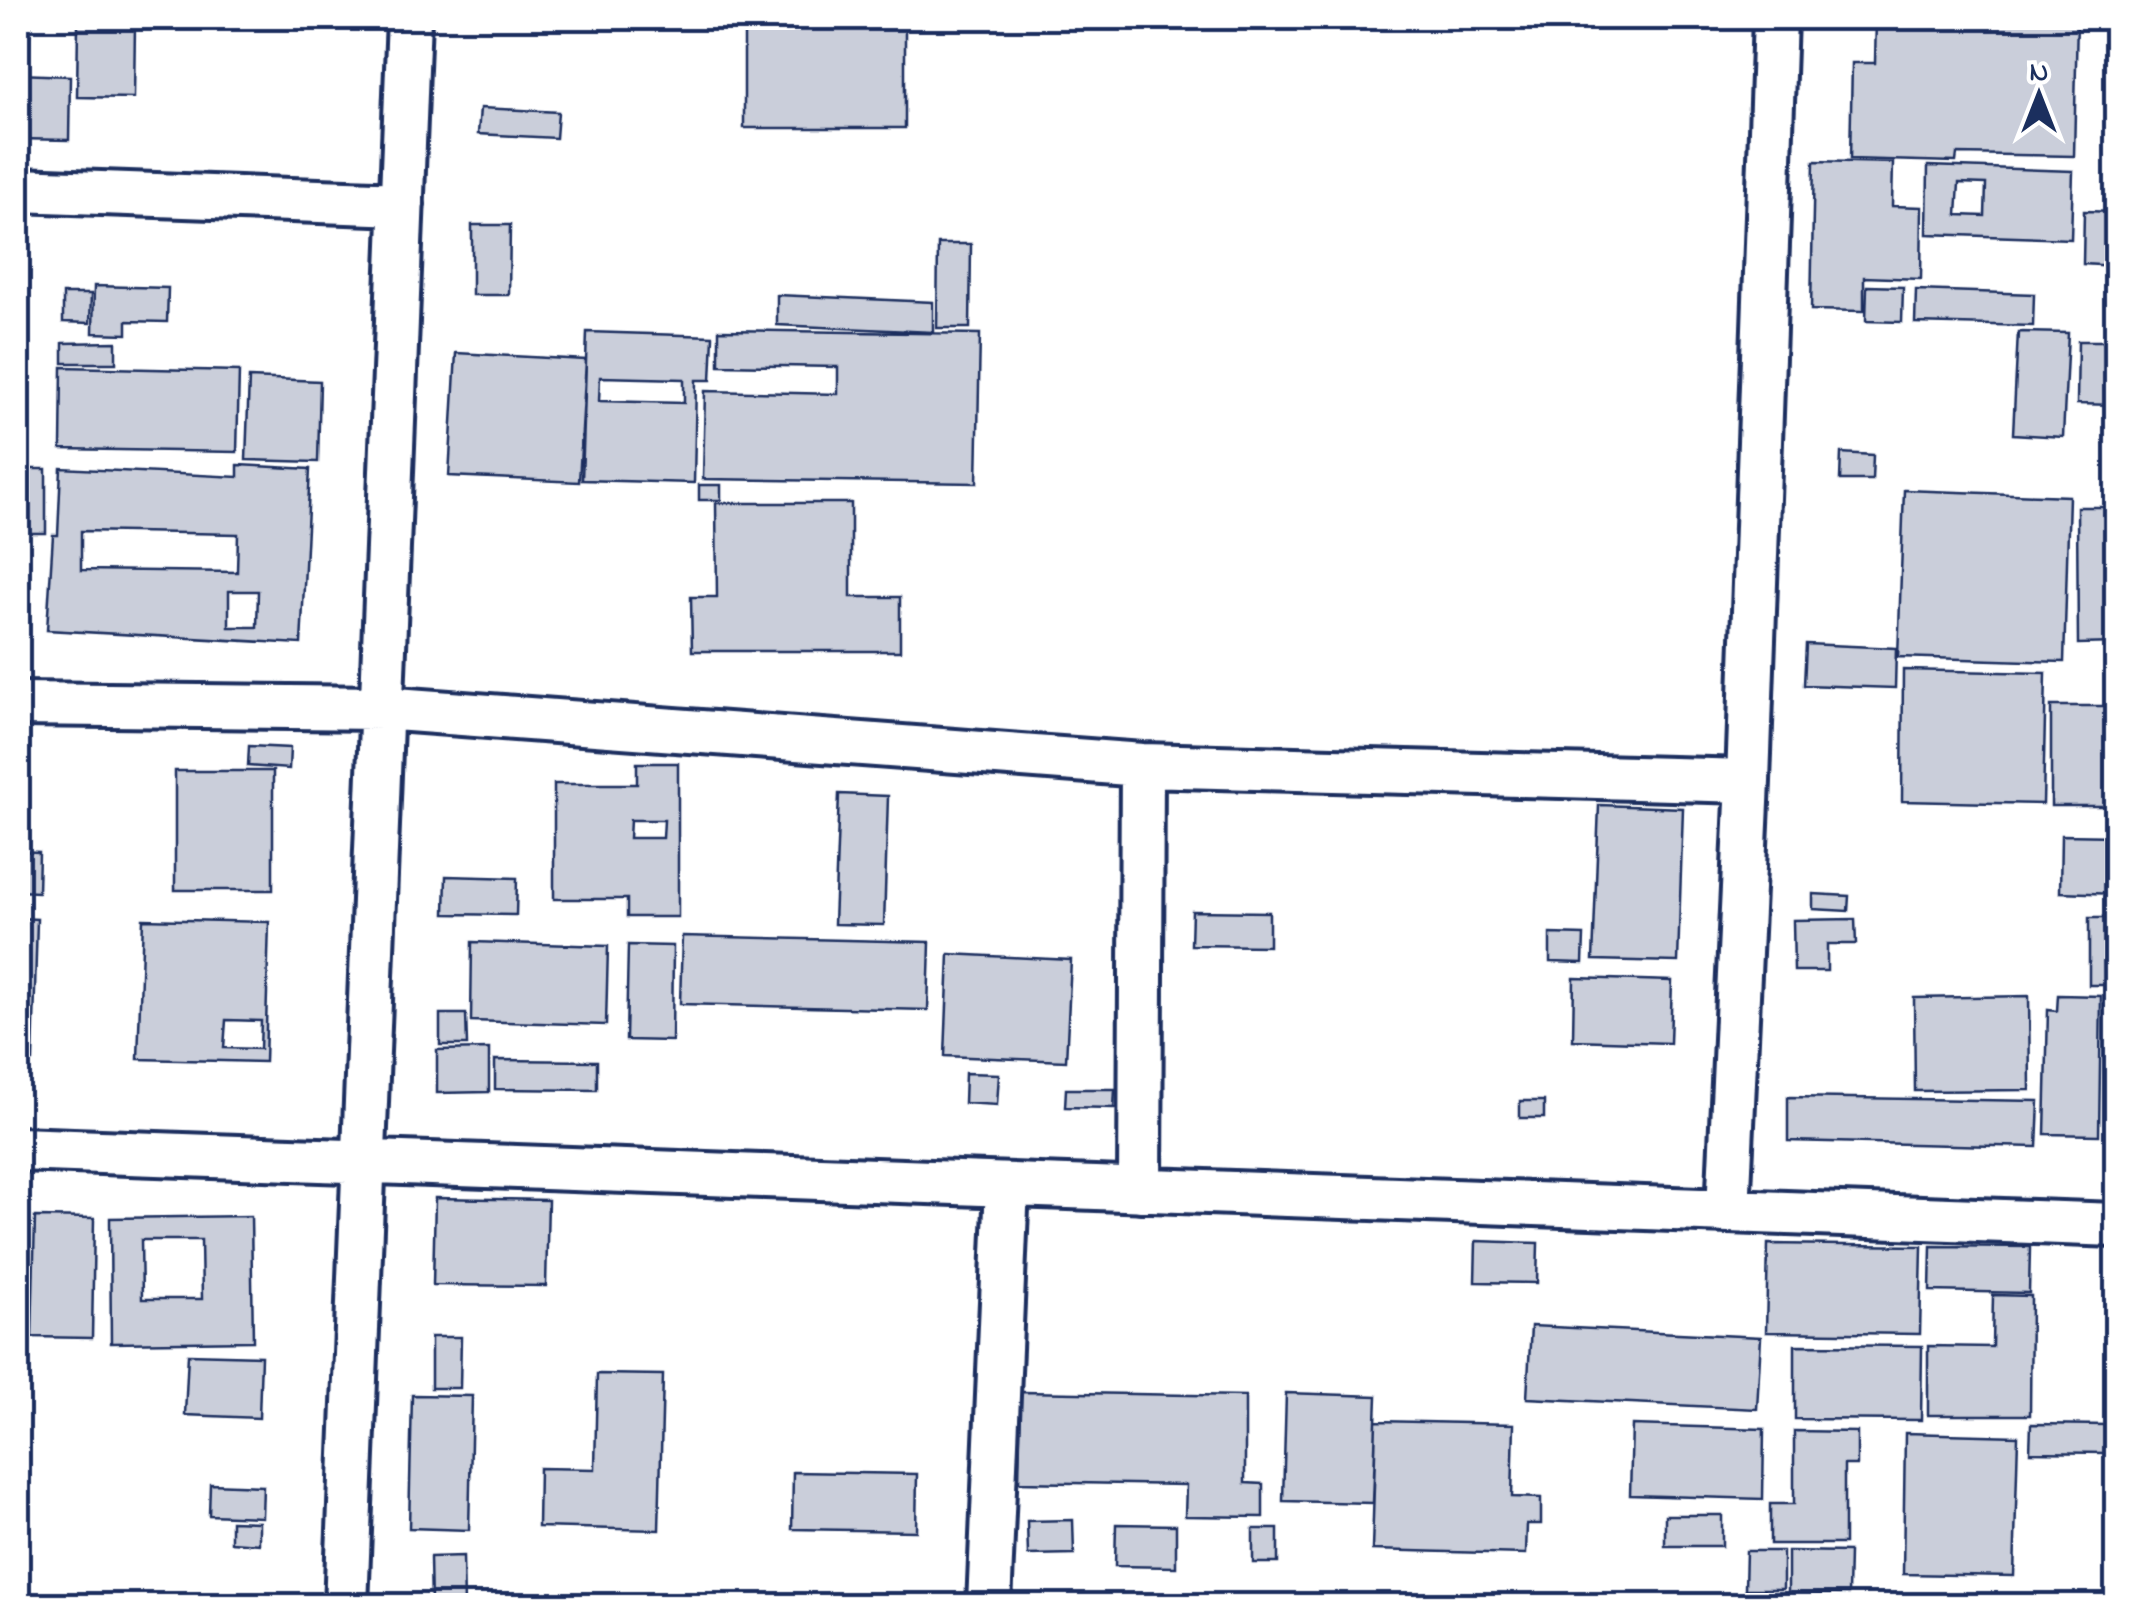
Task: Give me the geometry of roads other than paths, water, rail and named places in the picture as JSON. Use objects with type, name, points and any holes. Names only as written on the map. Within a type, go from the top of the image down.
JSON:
[{"type":"street","points":[[346,1606],[410,18]]},
{"type":"street","points":[[1728,1211],[1748,781],[1775,18]]},
{"type":"street","points":[[18,190],[402,204]]},
{"type":"street","points":[[18,704],[382,708],[1142,764],[1748,781]]},
{"type":"street","points":[[1140,1190],[1142,764]]},
{"type":"street","points":[[18,1149],[2116,1225]]},
{"type":"street","points":[[989,1606],[1006,1185]]}]
